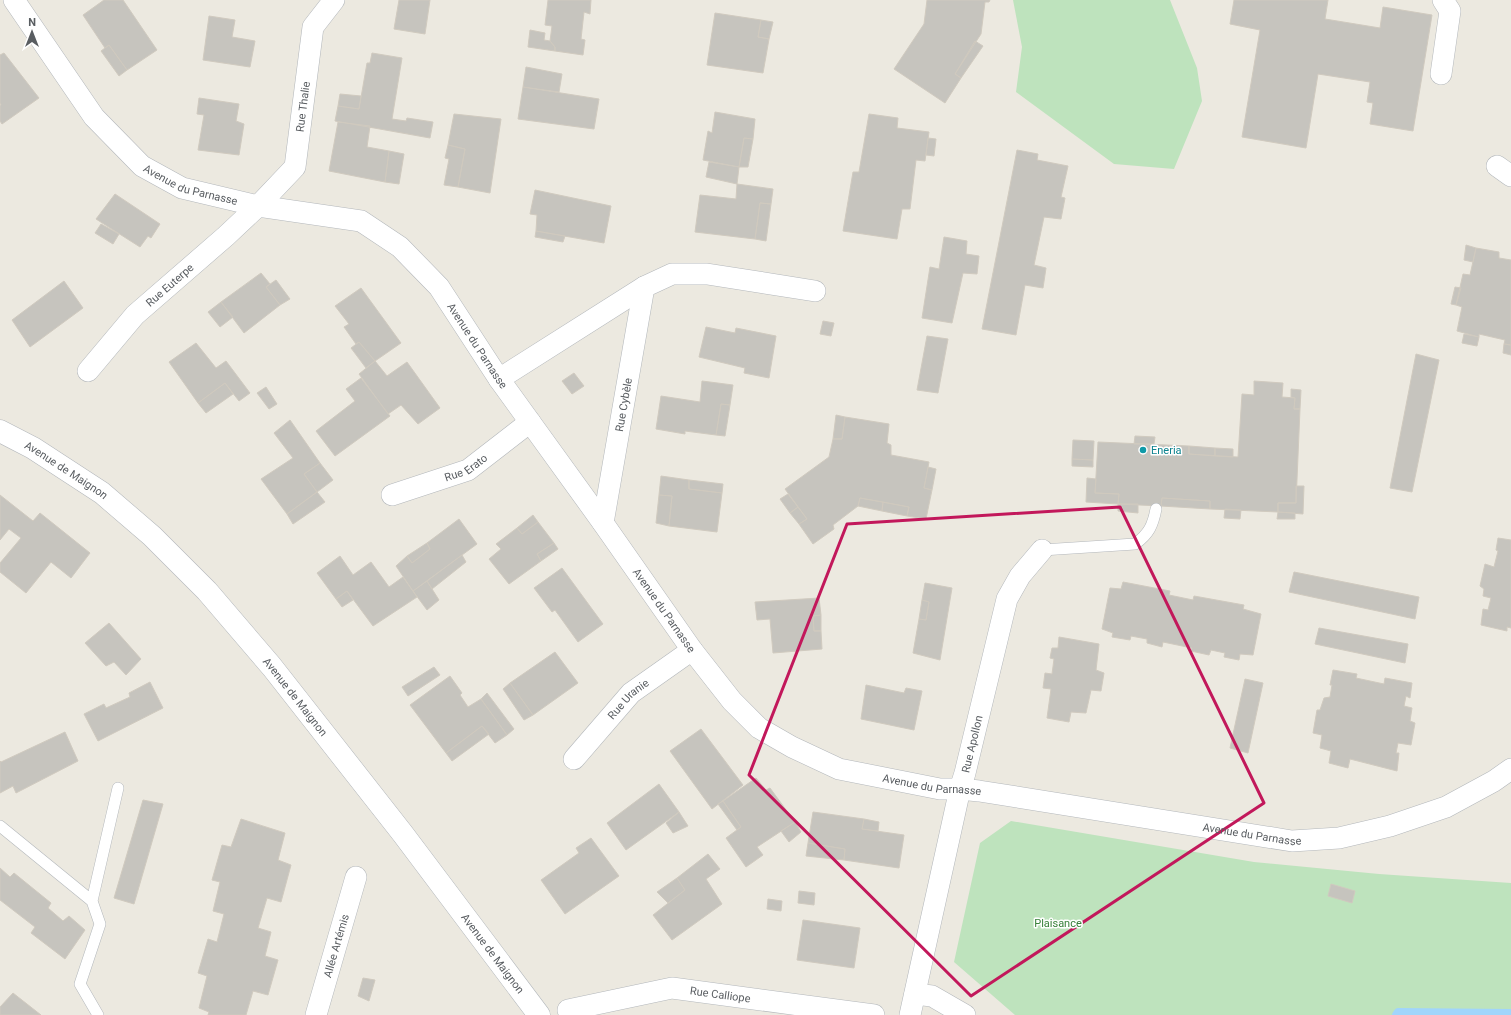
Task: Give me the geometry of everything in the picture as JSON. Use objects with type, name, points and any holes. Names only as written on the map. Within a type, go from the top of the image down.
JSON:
[{"type":"street","name":"Avenue du Parnasse","points":[[14,0],[94,117],[142,166],[182,188],[258,206],[361,221],[400,247],[439,287],[499,378],[692,650],[732,701],[759,728],[792,747],[839,769],[940,789],[960,789],[987,792],[1292,841],[1339,838],[1390,826],[1446,807],[1494,781],[1511,769]]},
{"type":"street","name":"Rue Thalie","points":[[258,206],[295,167],[313,27],[334,0]]},
{"type":"street","points":[[1441,74],[1450,11],[1443,0]]},
{"type":"street","name":"Rue Euterpe","points":[[88,371],[134,315],[226,236],[258,206]]},
{"type":"street","points":[[499,378],[644,287],[672,274],[707,274],[815,291]]},
{"type":"street","name":"Rue Cybèle","points":[[603,523],[644,287]]},
{"type":"street","name":"Rue Erato","points":[[392,495],[468,470],[530,422]]},
{"type":"street","name":"Avenue de Maignon","points":[[0,431],[33,448],[102,493],[152,536],[207,591],[272,667],[403,834],[540,1015]]},
{"type":"street","name":"Rue Apollon","points":[[910,1015],[960,789],[1007,599],[1020,576],[1042,550]]},
{"type":"street","name":"Rue Uranie","points":[[574,759],[631,694],[692,650]]},
{"type":"street","name":"Allée Artémis","points":[[316,1015],[356,877]]},
{"type":"street","name":"Rue Calliope","points":[[568,1010],[672,988],[874,1015]]},
{"type":"street","points":[[915,994],[932,996],[965,1015]]},
{"type":"lane","points":[[1042,550],[1135,544],[1144,538],[1151,529],[1156,509]]},
{"type":"lane","points":[[92,901],[118,788]]},
{"type":"lane","points":[[0,826],[92,901],[100,924],[80,984],[98,1015]]},
{"type":"highlighted area","points":[[1120,507],[1264,803],[971,996],[749,775],[847,524]]},
{"type":"green space","points":[[1013,0],[1170,0],[1197,68],[1202,101],[1174,169],[1114,164],[1016,92],[1022,47]]},
{"type":"green space","name":"Plaisance","points":[[1011,821],[1254,862],[1379,874],[1511,883],[1511,1015],[1015,1015],[954,962],[980,843]]},
{"type":"building","points":[[104,0],[123,0],[157,50],[127,70],[109,45],[105,48],[83,15]]},
{"type":"building","points":[[399,0],[430,0],[425,34],[394,29]]},
{"type":"building","points":[[548,0],[591,0],[590,14],[584,12],[581,39],[585,40],[583,55],[555,51],[555,47],[550,41],[552,26],[545,25]]},
{"type":"building","points":[[927,0],[990,0],[989,2],[985,2],[981,34],[955,74],[961,78],[945,103],[894,69],[924,24]]},
{"type":"building","points":[[1234,0],[1328,0],[1325,19],[1380,28],[1383,7],[1432,15],[1413,131],[1370,124],[1373,103],[1367,102],[1370,82],[1318,74],[1306,148],[1242,137],[1260,30],[1230,24]]},
{"type":"building","points":[[715,13],[761,20],[758,37],[769,39],[763,73],[707,65]]},
{"type":"building","points":[[209,16],[235,20],[232,37],[255,41],[250,67],[203,60]]},
{"type":"building","points":[[761,20],[773,22],[769,39],[758,37]]},
{"type":"building","points":[[530,30],[545,33],[544,40],[550,41],[555,47],[555,51],[528,47]]},
{"type":"building","points":[[975,41],[983,46],[961,78],[955,74]]},
{"type":"building","points":[[109,45],[127,70],[119,76],[101,51]]},
{"type":"building","points":[[4,53],[39,98],[2,124],[0,121],[0,55]]},
{"type":"building","points":[[372,53],[402,58],[392,119],[406,121],[407,118],[433,122],[430,138],[335,121],[338,106],[359,109],[367,63],[370,63]]},
{"type":"building","points":[[526,67],[562,74],[559,92],[523,87]]},
{"type":"building","points":[[523,87],[599,99],[594,129],[518,119]]},
{"type":"building","points":[[340,94],[361,96],[359,109],[338,106]]},
{"type":"building","points":[[199,98],[239,104],[236,121],[244,124],[239,155],[198,150],[204,115],[197,114]]},
{"type":"building","points":[[715,112],[755,119],[753,139],[744,138],[739,167],[703,160],[708,131],[712,133]]},
{"type":"building","points":[[454,114],[501,119],[490,193],[458,187],[465,149],[448,145]]},
{"type":"building","points":[[869,114],[898,118],[897,128],[929,132],[925,161],[916,160],[910,209],[902,209],[897,239],[843,231],[853,172],[859,172]]},
{"type":"building","points":[[338,122],[370,126],[367,147],[389,151],[385,182],[329,171]]},
{"type":"building","points":[[744,138],[753,139],[748,167],[739,167]]},
{"type":"building","points":[[928,138],[936,139],[934,156],[926,155]]},
{"type":"building","points":[[448,145],[465,149],[458,187],[444,185],[449,159],[445,158]]},
{"type":"building","points":[[1017,150],[1038,154],[1037,160],[1068,166],[1061,197],[1065,198],[1061,219],[1044,217],[1034,265],[1046,268],[1043,288],[1025,285],[1016,335],[982,329]]},
{"type":"building","points":[[389,151],[404,154],[399,184],[385,182]]},
{"type":"building","points":[[709,162],[739,167],[737,184],[706,177]]},
{"type":"building","points":[[737,184],[773,189],[771,204],[760,203],[755,239],[695,232],[700,195],[736,199]]},
{"type":"building","points":[[535,190],[611,206],[604,243],[536,231],[537,215],[530,214]]},
{"type":"building","points":[[115,194],[160,224],[151,238],[148,236],[140,247],[96,219]]},
{"type":"building","points":[[760,203],[771,204],[766,241],[755,239]]},
{"type":"building","points":[[101,224],[119,234],[113,244],[95,233]]},
{"type":"building","points":[[536,231],[565,236],[563,242],[535,237]]},
{"type":"building","points":[[944,237],[967,241],[966,254],[979,256],[977,274],[963,273],[952,323],[922,318],[930,267],[939,269]]},
{"type":"building","points":[[1466,245],[1476,248],[1473,262],[1464,260]]},
{"type":"building","points":[[1476,248],[1499,252],[1499,258],[1511,260],[1511,345],[1504,344],[1505,340],[1479,334],[1479,337],[1457,331],[1462,307],[1456,305],[1463,274],[1470,275]]},
{"type":"building","points":[[261,273],[270,284],[266,287],[280,305],[244,333],[221,302]]},
{"type":"building","points":[[276,280],[290,299],[280,305],[266,287]]},
{"type":"building","points":[[64,281],[83,308],[30,347],[12,320]]},
{"type":"building","points":[[1455,287],[1461,288],[1456,305],[1451,304]]},
{"type":"building","points":[[361,288],[401,343],[375,361],[359,342],[356,344],[344,327],[349,324],[335,306]]},
{"type":"building","points":[[221,302],[233,317],[220,327],[208,312]]},
{"type":"building","points":[[823,321],[834,323],[831,336],[820,334]]},
{"type":"building","points":[[706,327],[735,333],[736,328],[776,336],[769,378],[744,373],[745,368],[699,357]]},
{"type":"building","points":[[1464,334],[1479,337],[1477,346],[1462,343]]},
{"type":"building","points":[[927,336],[948,339],[938,393],[917,390]]},
{"type":"building","points":[[359,342],[375,361],[366,368],[351,348]]},
{"type":"building","points":[[196,343],[216,368],[226,361],[250,393],[239,401],[225,383],[198,403],[169,362]]},
{"type":"building","points":[[1504,344],[1511,345],[1511,355],[1503,353]]},
{"type":"building","points":[[1416,354],[1439,360],[1412,492],[1390,488]]},
{"type":"building","points":[[375,361],[387,376],[407,362],[440,408],[418,424],[401,405],[388,414],[359,374]]},
{"type":"building","points":[[574,373],[584,386],[572,394],[562,381]]},
{"type":"building","points":[[361,378],[390,416],[335,456],[316,431],[355,401],[346,389]]},
{"type":"building","points":[[702,381],[733,385],[730,405],[721,404],[716,435],[685,431],[685,434],[656,429],[661,396],[700,402]]},
{"type":"building","name":"Eneria","points":[[1254,381],[1283,383],[1282,397],[1295,398],[1294,409],[1300,409],[1296,503],[1278,503],[1278,512],[1210,509],[1210,501],[1162,498],[1161,506],[1118,504],[1119,494],[1095,493],[1098,442],[1189,446],[1189,454],[1238,457],[1242,394],[1254,395]]},
{"type":"building","points":[[225,383],[233,394],[206,413],[198,403]]},
{"type":"building","points":[[266,387],[277,404],[269,409],[257,393]]},
{"type":"building","points":[[1291,389],[1301,390],[1300,409],[1294,409],[1295,398],[1291,397]]},
{"type":"building","points":[[721,404],[730,405],[725,436],[716,435]]},
{"type":"building","points":[[836,415],[845,417],[842,439],[833,439]]},
{"type":"building","points":[[845,417],[889,424],[887,443],[891,445],[891,455],[929,462],[924,488],[932,490],[926,519],[907,516],[909,507],[860,498],[858,506],[833,525],[834,529],[813,544],[799,524],[807,519],[785,489],[829,457],[833,439],[842,439]]},
{"type":"building","points":[[290,420],[320,463],[304,474],[317,492],[287,514],[261,479],[293,458],[274,433]]},
{"type":"building","points":[[1135,436],[1155,437],[1154,444],[1134,444]]},
{"type":"building","points":[[1073,440],[1094,441],[1093,460],[1072,459]]},
{"type":"building","points":[[1189,446],[1215,448],[1215,456],[1189,454]]},
{"type":"building","points":[[1215,448],[1233,449],[1233,457],[1215,456]]},
{"type":"building","points":[[1072,459],[1093,460],[1093,467],[1072,466]]},
{"type":"building","points":[[320,463],[333,480],[317,492],[304,474]]},
{"type":"building","points":[[928,467],[936,469],[932,490],[924,488]]},
{"type":"building","points":[[661,476],[689,480],[689,489],[722,493],[717,532],[669,526],[672,496],[659,495]]},
{"type":"building","points":[[1087,478],[1096,479],[1095,493],[1119,494],[1118,504],[1086,502]]},
{"type":"building","points":[[689,480],[723,484],[722,493],[689,489]]},
{"type":"building","points":[[1296,486],[1304,486],[1303,514],[1278,512],[1278,503],[1296,503]]},
{"type":"building","points":[[317,492],[325,502],[293,524],[287,514]]},
{"type":"building","points":[[788,494],[798,507],[790,513],[780,499]]},
{"type":"building","points":[[0,495],[33,521],[40,513],[90,553],[71,578],[51,562],[26,593],[0,572],[0,563],[21,538],[9,529],[0,540]]},
{"type":"building","points":[[659,495],[672,496],[669,526],[656,523]]},
{"type":"building","points":[[860,498],[883,502],[882,511],[858,506]]},
{"type":"building","points":[[1162,498],[1210,501],[1210,509],[1161,506]]},
{"type":"building","points":[[883,502],[909,507],[907,516],[882,511]]},
{"type":"building","points":[[1118,504],[1138,504],[1138,513],[1118,511]]},
{"type":"building","points":[[798,507],[807,519],[799,524],[790,513]]},
{"type":"building","points":[[1225,509],[1241,510],[1240,519],[1224,518]]},
{"type":"building","points":[[1278,512],[1295,513],[1295,519],[1277,519]]},
{"type":"building","points":[[533,515],[538,522],[522,534],[517,528]]},
{"type":"building","points":[[459,519],[477,544],[413,591],[396,566],[407,556],[412,563],[430,549],[427,543]]},
{"type":"building","points":[[538,522],[554,543],[537,554],[541,561],[509,584],[489,559],[501,549],[496,544],[517,528],[522,534]]},
{"type":"building","points":[[1498,538],[1511,540],[1511,628],[1507,627],[1507,631],[1481,625],[1483,609],[1488,610],[1491,598],[1483,596],[1484,589],[1480,586],[1485,564],[1494,567],[1498,551],[1496,550]]},
{"type":"building","points":[[427,543],[430,549],[412,563],[407,556]]},
{"type":"building","points":[[554,543],[558,549],[541,561],[537,554]]},
{"type":"building","points":[[462,555],[466,562],[432,589],[427,581]]},
{"type":"building","points":[[340,556],[353,575],[371,562],[389,587],[403,577],[417,597],[373,626],[347,591],[336,599],[317,573]]},
{"type":"building","points":[[562,568],[603,624],[578,642],[555,610],[552,612],[534,588]]},
{"type":"building","points":[[1294,572],[1419,597],[1415,619],[1289,592]]},
{"type":"building","points":[[427,581],[439,600],[427,610],[413,591]]},
{"type":"building","points":[[1123,582],[1170,591],[1169,595],[1193,600],[1194,596],[1244,605],[1243,609],[1261,614],[1253,655],[1240,654],[1239,660],[1224,657],[1225,653],[1211,650],[1209,655],[1191,651],[1192,648],[1163,642],[1162,647],[1147,643],[1147,639],[1131,636],[1130,640],[1112,637],[1113,633],[1102,629],[1110,588],[1121,589]]},
{"type":"building","points":[[925,583],[952,588],[940,660],[913,653],[919,619],[926,620],[929,602],[922,600]]},
{"type":"building","points":[[347,591],[353,600],[342,607],[336,599]]},
{"type":"building","points":[[819,598],[821,615],[813,616],[814,631],[821,631],[822,649],[773,653],[770,619],[757,620],[755,602]]},
{"type":"building","points":[[922,600],[929,602],[926,620],[919,619]]},
{"type":"building","points":[[821,615],[821,631],[814,631],[813,616]]},
{"type":"building","points":[[109,623],[141,659],[126,675],[114,662],[106,666],[85,643]]},
{"type":"building","points":[[1319,628],[1408,644],[1405,663],[1315,644]]},
{"type":"building","points":[[1059,637],[1099,644],[1096,670],[1104,673],[1101,691],[1091,690],[1086,713],[1071,712],[1069,722],[1047,718],[1051,689],[1043,688],[1045,673],[1052,674],[1054,659],[1050,658],[1052,648],[1058,648]]},
{"type":"building","points":[[555,652],[578,683],[533,715],[510,683]]},
{"type":"building","points":[[434,667],[440,675],[408,696],[402,687]]},
{"type":"building","points":[[1333,670],[1357,674],[1356,678],[1384,684],[1385,678],[1412,683],[1410,698],[1406,696],[1404,706],[1412,708],[1410,721],[1415,723],[1411,745],[1398,743],[1396,753],[1399,753],[1397,771],[1350,759],[1348,768],[1329,763],[1331,751],[1320,748],[1322,735],[1313,733],[1317,710],[1320,710],[1324,698],[1330,697],[1332,685],[1330,685]]},
{"type":"building","points":[[450,676],[462,693],[460,695],[468,707],[481,699],[507,735],[495,743],[482,726],[446,753],[410,705]]},
{"type":"building","points":[[1245,679],[1263,683],[1248,753],[1230,748]]},
{"type":"building","points":[[150,682],[163,708],[98,741],[84,714],[104,704],[106,708],[130,697],[129,693]]},
{"type":"building","points":[[510,683],[533,715],[524,720],[503,689]]},
{"type":"building","points":[[866,685],[904,693],[906,688],[922,691],[914,730],[861,719]]},
{"type":"building","points":[[487,693],[514,729],[507,735],[481,699]]},
{"type":"building","points":[[482,726],[489,734],[452,761],[446,753]]},
{"type":"building","points":[[701,729],[743,785],[712,809],[670,751]]},
{"type":"building","points":[[65,732],[78,761],[16,793],[13,786],[0,793],[0,761],[1,762]]},
{"type":"building","points":[[756,778],[766,790],[770,788],[795,822],[757,847],[763,855],[746,867],[726,838],[741,827],[723,801]]},
{"type":"building","points":[[659,784],[679,812],[626,850],[607,823]]},
{"type":"building","points":[[143,800],[163,804],[134,904],[114,898]]},
{"type":"building","points":[[723,801],[741,827],[737,830],[718,804]]},
{"type":"building","points":[[679,812],[688,826],[673,833],[666,823]]},
{"type":"building","points":[[813,812],[864,819],[862,829],[904,835],[899,868],[844,860],[845,849],[808,843]]},
{"type":"building","points":[[241,819],[285,833],[278,860],[291,865],[281,902],[267,898],[258,928],[271,932],[265,956],[278,960],[268,995],[253,991],[246,1015],[208,1015],[209,1012],[199,1008],[207,976],[198,973],[208,939],[217,942],[224,914],[213,911],[220,882],[212,880],[222,845],[231,847]]},
{"type":"building","points":[[864,819],[879,822],[878,831],[862,829]]},
{"type":"building","points":[[795,822],[801,832],[789,842],[781,831]]},
{"type":"building","points":[[591,838],[619,876],[565,914],[541,880],[579,853],[576,848]]},
{"type":"building","points":[[808,843],[845,849],[844,860],[806,856]]},
{"type":"building","points":[[708,854],[720,869],[706,879],[722,904],[672,940],[653,915],[685,890],[677,878]]},
{"type":"building","points":[[0,868],[10,877],[14,873],[51,903],[48,908],[63,921],[69,916],[85,930],[65,959],[31,933],[35,927],[0,900]]},
{"type":"building","points":[[677,878],[685,890],[668,903],[657,892]]},
{"type":"building","points":[[1331,884],[1355,891],[1352,903],[1328,896]]},
{"type":"building","points":[[799,891],[815,893],[814,905],[798,903]]},
{"type":"building","points":[[768,899],[782,901],[781,911],[767,909]]},
{"type":"building","points":[[803,920],[860,928],[854,968],[797,960]]},
{"type":"building","points":[[363,978],[375,980],[369,1001],[358,996]]},
{"type":"building","points":[[13,993],[41,1015],[0,1015],[0,1007]]},
{"type":"waterway","points":[[1396,1015],[1398,1012],[1511,1013]]},
{"type":"place","name":"Eneria","points":[[1143,450]]}]
